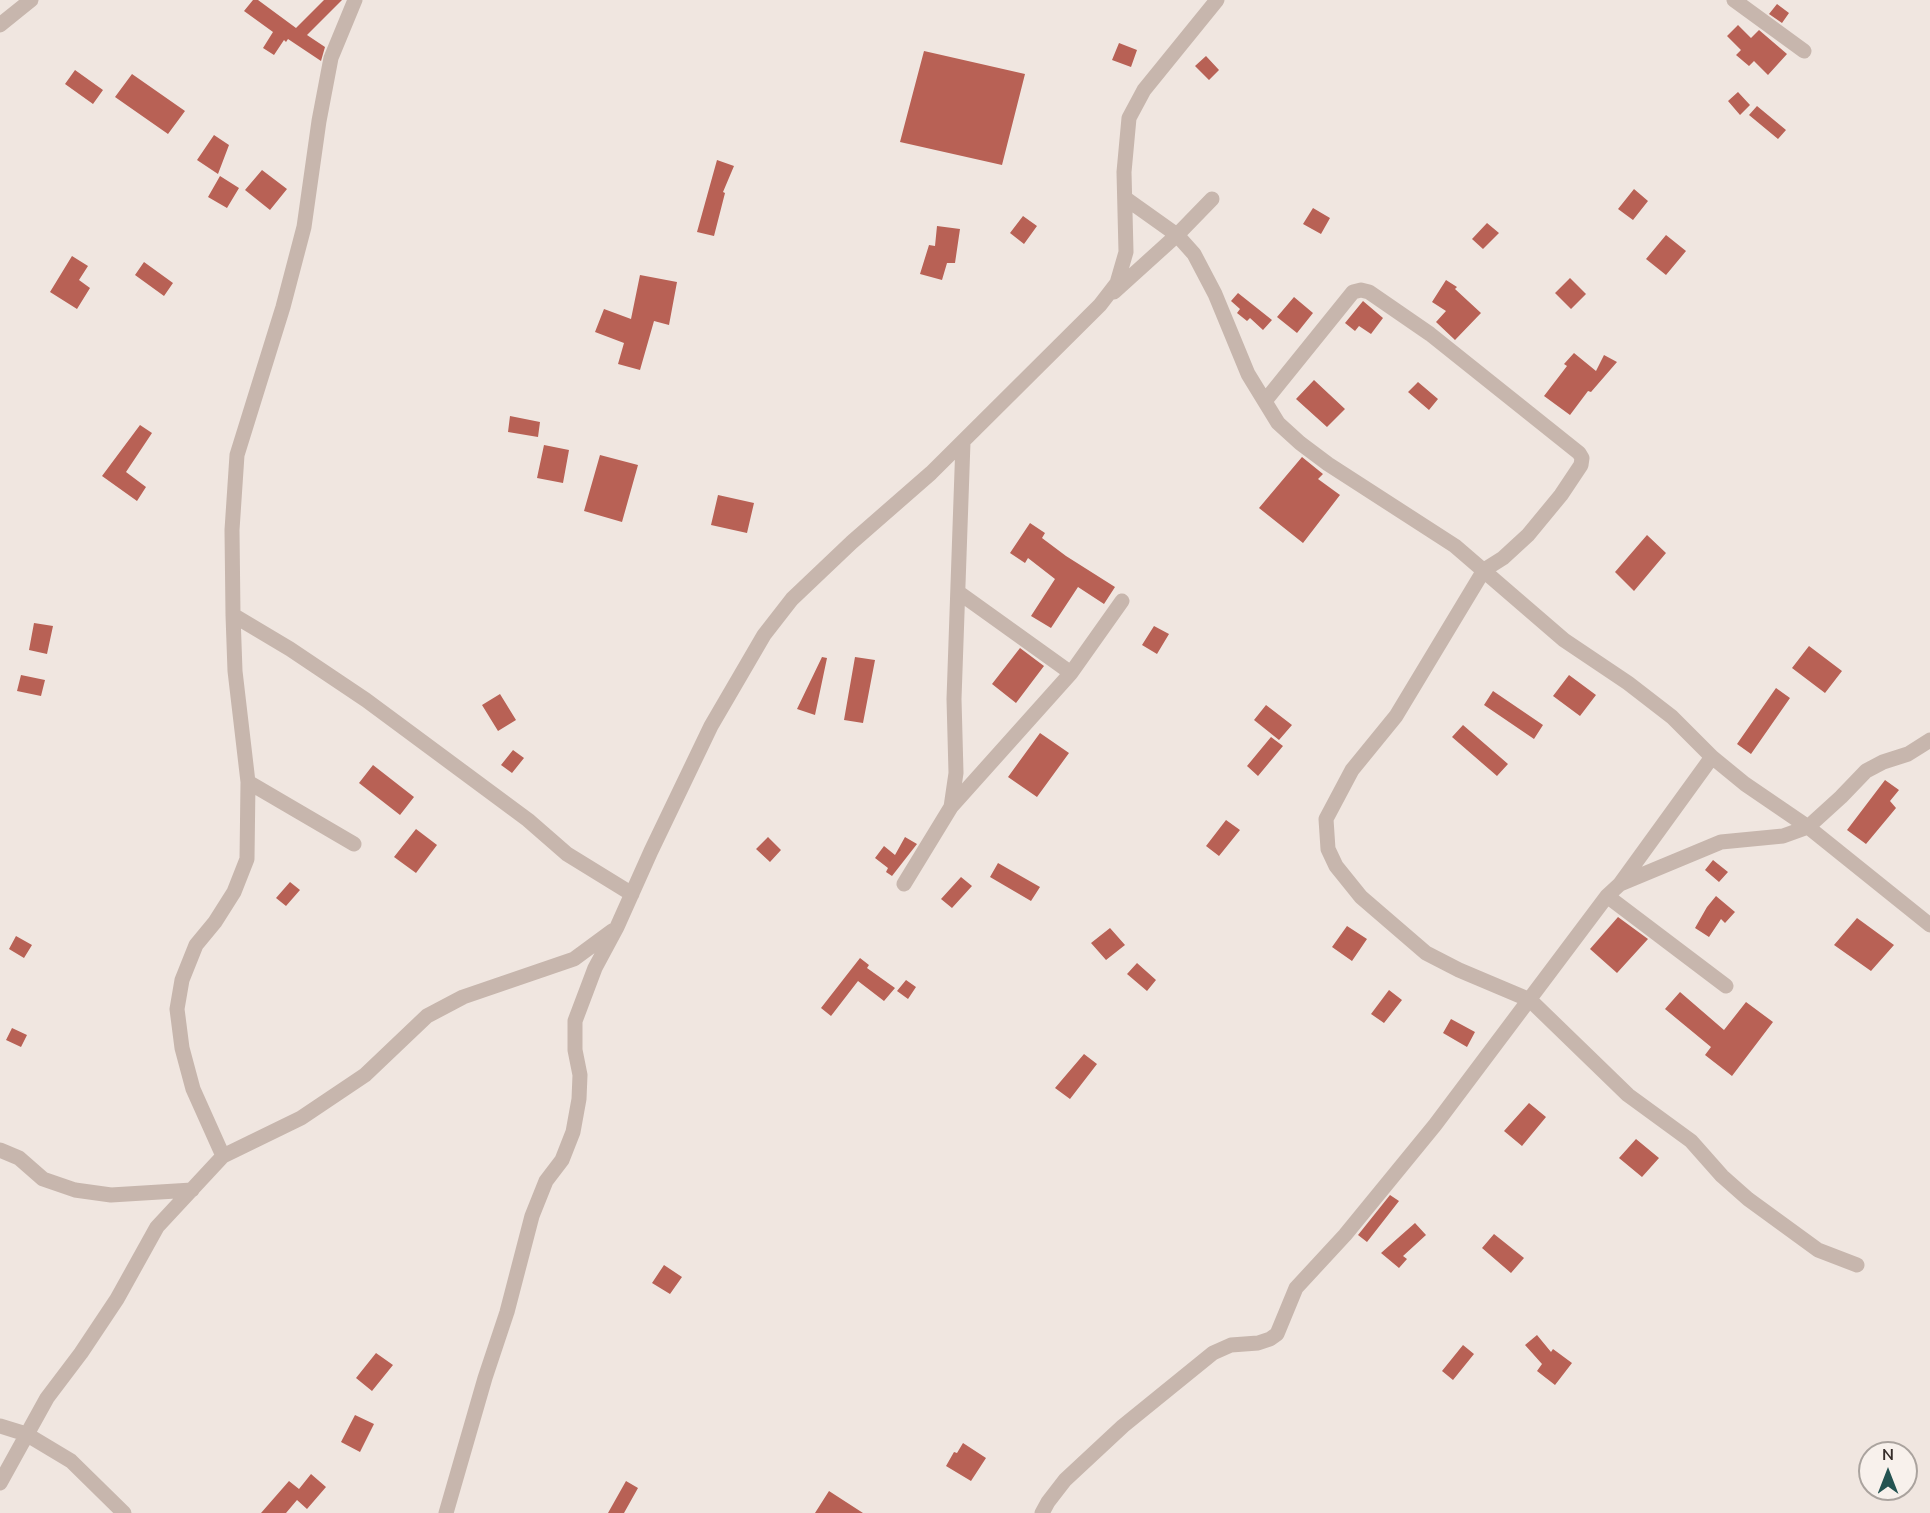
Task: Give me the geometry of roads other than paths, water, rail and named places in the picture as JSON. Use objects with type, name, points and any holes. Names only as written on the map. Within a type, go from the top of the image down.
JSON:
[{"type":"street","points":[[0,25],[31,0]]},
{"type":"street","points":[[223,1156],[193,1089],[182,1048],[177,1009],[182,980],[196,945],[215,922],[234,891],[247,859],[248,782],[235,671],[233,615],[232,530],[237,455],[283,307],[304,227],[319,121],[331,58],[355,0]]},
{"type":"street","points":[[1100,305],[1117,283],[1125,252],[1124,172],[1129,118],[1144,90],[1216,0]]},
{"type":"street","points":[[1734,0],[1804,51]]},
{"type":"street","points":[[1125,198],[1177,235],[1194,254],[1215,294],[1248,374],[1278,423],[1300,443],[1352,480],[1455,546],[1563,640],[1628,683],[1672,717],[1712,757],[1745,784],[1808,827],[1930,925]]},
{"type":"street","points":[[446,1513],[485,1378],[507,1312],[531,1216],[546,1181],[562,1161],[573,1132],[579,1099],[580,1075],[575,1050],[574,1021],[595,968],[617,927],[711,726],[764,635],[792,599],[963,442],[1100,305],[1177,235],[1212,199]]},
{"type":"street","points":[[1265,401],[1353,292],[1361,290],[1369,292],[1430,334],[1579,453],[1582,458],[1581,465],[1561,495],[1528,535],[1503,558],[1484,570],[1396,716],[1352,770],[1326,819],[1328,849],[1336,866],[1361,897],[1426,953],[1459,970],[1530,1000],[1628,1095],[1691,1141],[1722,1176],[1748,1200],[1818,1250],[1857,1265]]},
{"type":"street","points":[[951,807],[956,772],[954,699],[963,442]]},
{"type":"street","points":[[958,592],[1071,673]]},
{"type":"street","points":[[904,884],[951,807],[1071,673],[1122,601]]},
{"type":"street","points":[[233,615],[282,643],[366,700],[528,820],[567,854],[632,894]]},
{"type":"street","points":[[1620,884],[1721,842],[1783,836],[1808,827],[1866,771],[1883,762],[1908,754],[1930,740]]},
{"type":"street","points":[[1042,1513],[1065,1480],[1123,1426],[1214,1353],[1231,1345],[1258,1343],[1277,1334],[1296,1288],[1345,1235],[1435,1125],[1607,896],[1620,884],[1712,757]]},
{"type":"street","points":[[248,782],[354,844]]},
{"type":"street","points":[[1607,896],[1726,986]]},
{"type":"street","points":[[0,1483],[47,1398],[117,1299],[157,1227],[223,1156],[301,1118],[365,1075],[427,1016],[463,997],[574,959],[617,927]]},
{"type":"street","points":[[0,1150],[19,1158],[43,1179],[75,1190],[111,1195],[192,1190]]},
{"type":"street","points":[[0,1426],[26,1434],[71,1461],[124,1513]]}]
